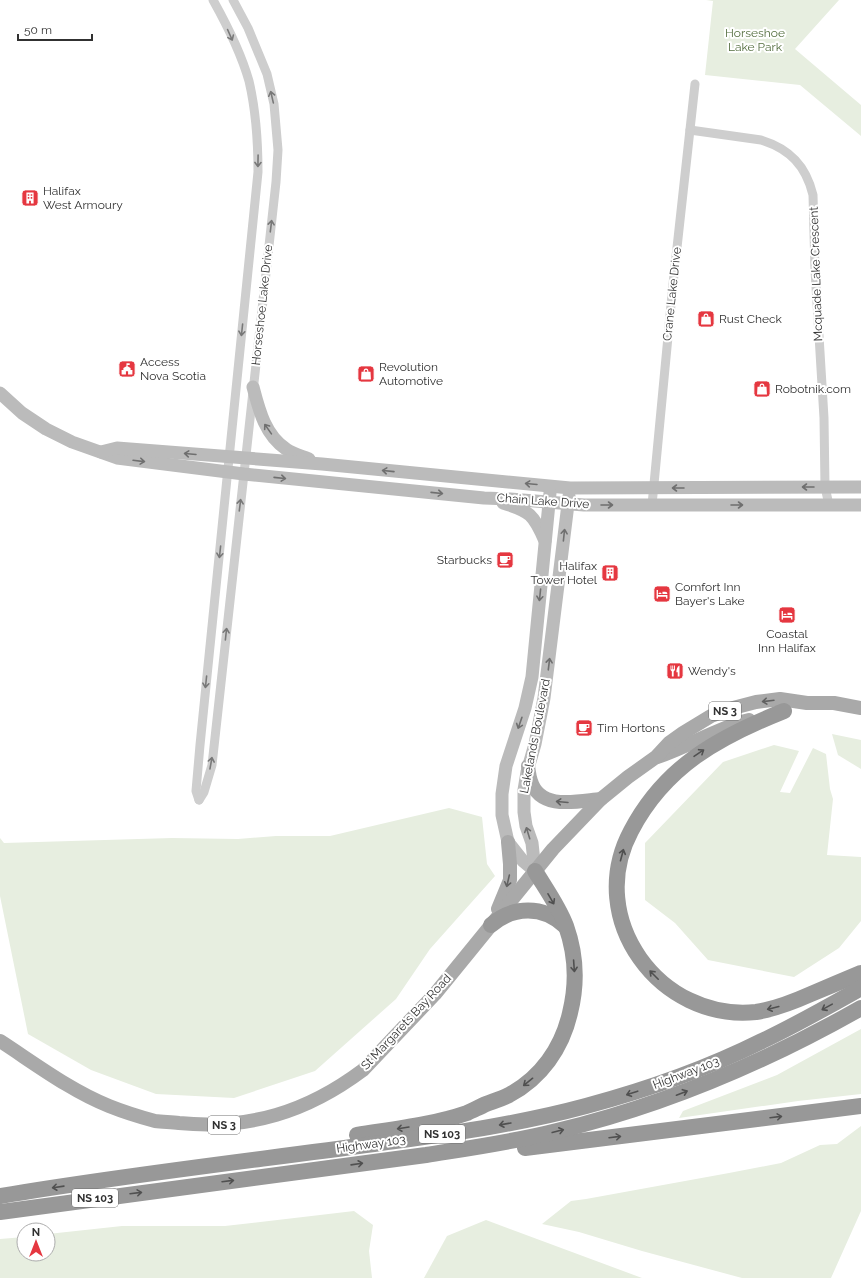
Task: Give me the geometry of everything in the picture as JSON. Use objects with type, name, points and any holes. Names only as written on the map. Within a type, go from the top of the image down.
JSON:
[{"type":"highway","points":[[784,711],[754,723],[726,737],[698,754],[670,778],[648,803],[630,832],[621,857],[617,889],[622,921],[629,940],[638,957],[660,981],[670,990],[687,1000],[718,1010],[757,1012],[776,1008],[794,1002],[861,973]]},
{"type":"highway","points":[[96,1181],[110,1175],[409,1127],[468,1112],[513,1092],[528,1082],[546,1065],[556,1050],[567,1023],[573,1000],[574,975],[572,951],[563,918],[535,871]]},
{"type":"highway","points":[[491,925],[499,918],[509,914],[530,910],[540,911],[550,915],[560,921],[566,928]]},
{"type":"highway","name":"Highway 103","points":[[0,1196],[96,1181],[484,1128],[584,1107],[676,1078],[734,1054],[790,1027],[861,988]]},
{"type":"highway","name":"Highway 103","points":[[0,1212],[437,1153],[556,1132],[647,1106],[703,1085],[758,1062],[811,1036],[861,1008]]},
{"type":"highway","points":[[437,1153],[454,1156],[861,1106]]},
{"type":"main road","name":"St Margarets Bay Road","points":[[0,1041],[78,1091],[108,1106],[156,1121],[224,1125],[274,1116],[305,1105],[350,1080],[363,1070],[435,994],[553,849],[601,799],[656,757],[669,743],[684,732],[711,716],[756,702],[780,699],[806,703],[834,703],[861,708]]},
{"type":"main road","name":"St Margarets Bay Road","points":[[656,757],[676,751],[742,721],[784,711],[806,703]]},
{"type":"main road","points":[[528,766],[534,788],[538,793],[550,800],[557,802],[570,802],[601,799]]},
{"type":"main road","points":[[491,925],[510,880],[508,842]]},
{"type":"street","name":"Horseshoe Lake Drive","points":[[213,0],[230,34],[248,80],[256,120],[258,172],[196,791],[199,800],[204,792],[212,765],[276,182],[278,150],[274,104],[267,74],[248,28],[233,0]]},
{"type":"street","name":"Crane Lake Drive","points":[[652,505],[673,284],[695,84]]},
{"type":"street","name":"Mcquade Lake Crescent","points":[[690,130],[761,140],[772,143],[796,160],[807,176],[811,186],[813,195],[815,270],[824,418],[825,487],[829,505]]},
{"type":"street","points":[[246,291],[263,293]]},
{"type":"street","points":[[253,387],[264,422],[273,437],[286,449],[322,464]]},
{"type":"street","name":"Chain Lake Drive","points":[[0,393],[16,408],[41,426],[72,442],[117,458],[244,474],[410,491],[568,504],[861,505]]},
{"type":"street","name":"Chain Lake Drive","points":[[101,452],[117,448],[322,464],[570,488],[861,487]]},
{"type":"street","points":[[410,491],[412,473]]},
{"type":"street","name":"Lakelands Boulevard","points":[[535,871],[523,861],[508,842],[502,814],[502,786],[506,766],[525,708],[532,677],[551,486]]},
{"type":"street","name":"Lakelands Boulevard","points":[[535,871],[532,843],[526,826],[524,784],[535,744],[544,698],[570,488]]},
{"type":"street","points":[[484,498],[522,509],[531,515],[538,524],[546,542]]},
{"type":"street","points":[[213,616],[228,617]]},
{"type":"street","points":[[204,708],[218,710]]},
{"type":"green space","name":"Horseshoe Lake Park","points":[[706,0],[839,0],[795,49],[861,105],[861,136],[800,85],[705,75],[713,1]]},
{"type":"green space","points":[[832,734],[861,740],[861,769],[838,755]]},
{"type":"green space","points":[[774,745],[799,751],[780,792],[790,793],[813,748],[826,754],[830,789],[833,799],[827,855],[861,857],[861,921],[839,948],[794,977],[708,960],[675,923],[645,900],[645,843],[723,762]]},
{"type":"green space","points":[[449,808],[482,817],[487,864],[495,876],[430,949],[396,999],[315,1071],[234,1098],[156,1094],[91,1070],[28,1034],[0,896],[0,838],[4,843],[172,838],[238,839],[276,836],[330,836]]},
{"type":"green space","points":[[861,1029],[861,1094],[798,1101],[679,1118],[683,1111],[777,1075]]},
{"type":"green space","points":[[861,1126],[861,1211],[831,1278],[742,1278],[579,1232],[542,1224],[571,1201],[781,1163],[820,1145],[837,1144]]},
{"type":"green space","points":[[354,1211],[373,1225],[369,1251],[372,1278],[0,1278],[0,1239],[16,1238],[16,1262],[56,1262],[56,1233],[122,1226],[225,1226]]},
{"type":"green space","points":[[486,1220],[642,1278],[424,1278],[447,1236]]},
{"type":"place","name":"Halifax West Armoury","points":[[30,198]]},
{"type":"place","name":"Rust Check","points":[[706,319]]},
{"type":"place","name":"Access Nova Scotia","points":[[127,369]]},
{"type":"place","name":"Revolution Automotive","points":[[366,374]]},
{"type":"place","name":"Robotnik.com","points":[[762,389]]},
{"type":"place","name":"Starbucks","points":[[505,560]]},
{"type":"place","name":"Halifax Tower Hotel","points":[[610,573]]},
{"type":"place","name":"Comfort Inn Bayer's Lake","points":[[662,594]]},
{"type":"place","name":"Coastal Inn Halifax","points":[[787,615]]},
{"type":"place","name":"Wendy's","points":[[675,671]]},
{"type":"place","name":"Tim Hortons","points":[[584,728]]}]
